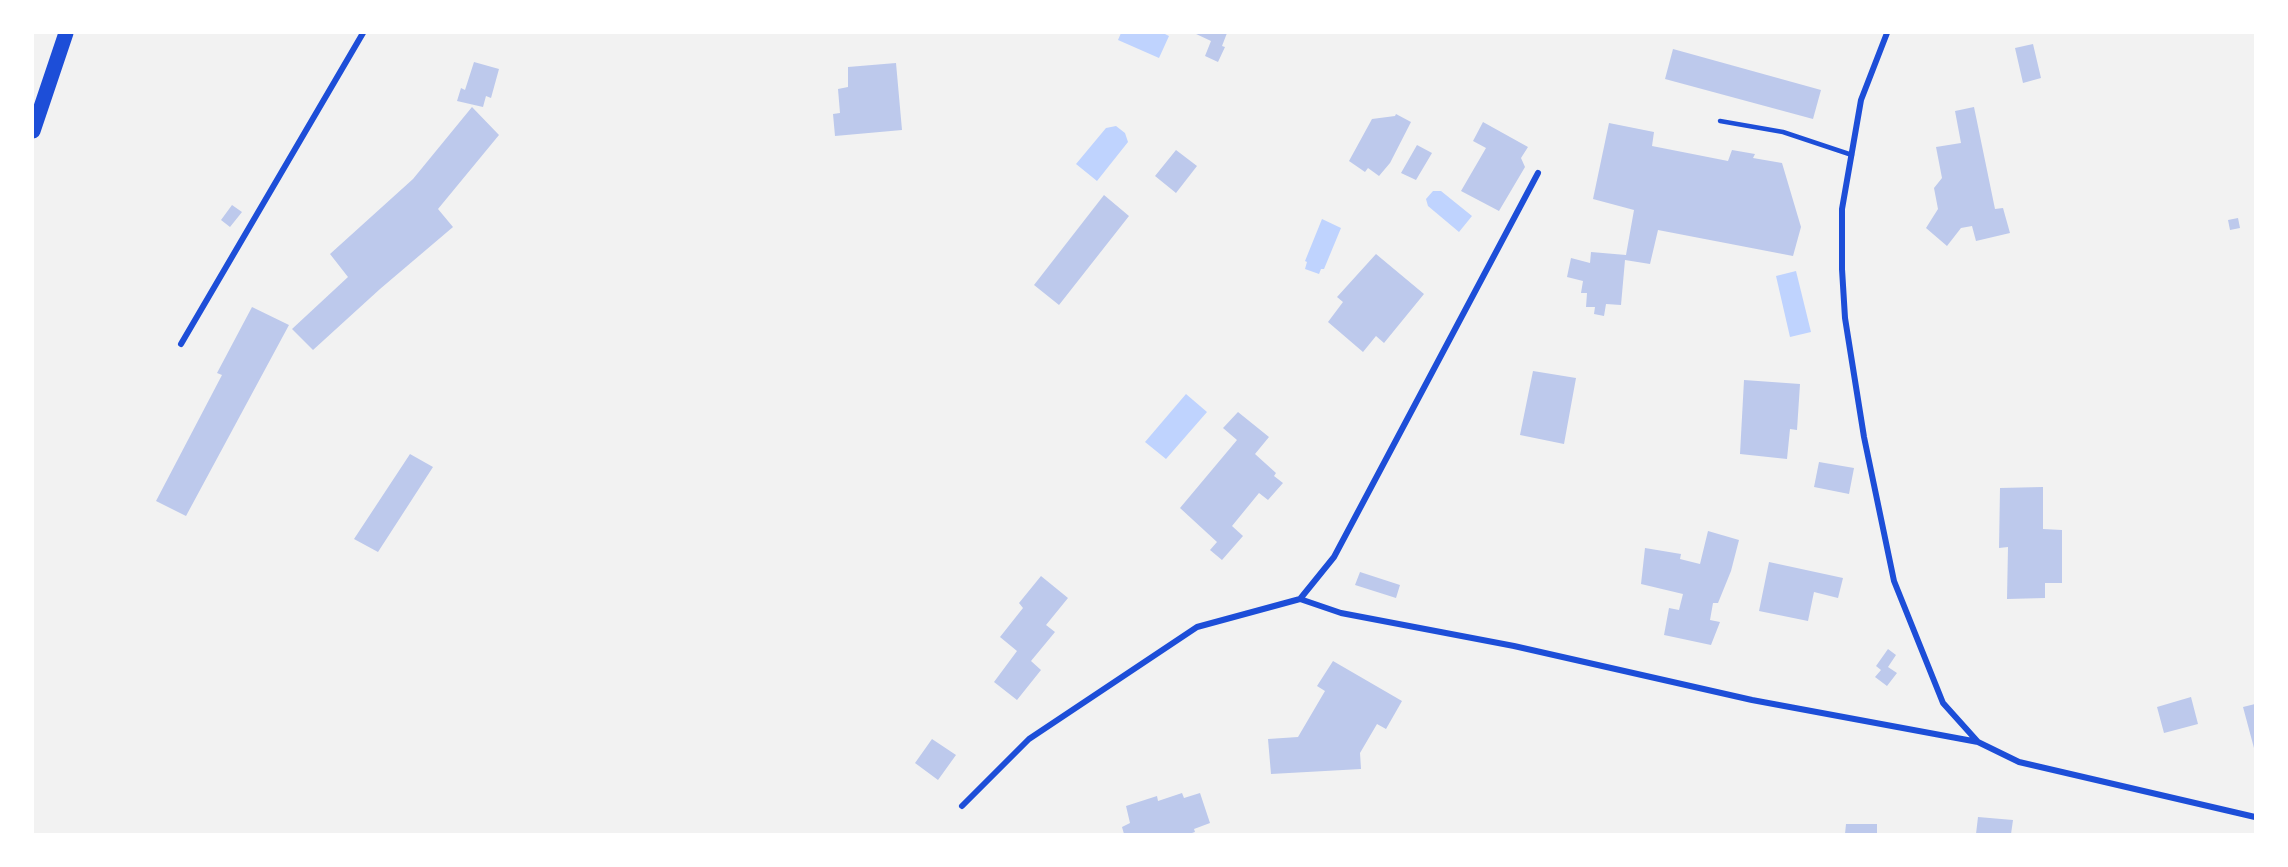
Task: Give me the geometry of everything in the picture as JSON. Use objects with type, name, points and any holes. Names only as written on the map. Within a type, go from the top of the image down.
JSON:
[{"type":"main road","points":[[33,131],[66,33]]},
{"type":"street","points":[[182,344],[363,33]]},
{"type":"street","points":[[1887,33],[1861,100],[1842,209],[1845,318],[1864,437],[1894,581],[1943,703],[1978,742]]},
{"type":"street","points":[[1300,599],[1334,556],[1538,173]]},
{"type":"street","points":[[962,806],[1029,739],[1197,627],[1300,599],[1341,613],[1514,646],[1752,700],[1978,742],[2019,762],[2255,817]]},
{"type":"lane","points":[[1720,121],[1783,132],[1852,155]]},
{"type":"water","points":[[1121,33],[1163,33],[1169,36],[1159,58],[1118,40]]},
{"type":"water","points":[[1116,126],[1125,133],[1128,142],[1097,181],[1076,164],[1106,128]]},
{"type":"water","points":[[1433,191],[1441,191],[1472,216],[1459,232],[1428,206],[1426,199]]},
{"type":"water","points":[[1322,219],[1341,228],[1324,269],[1321,269],[1319,274],[1305,269],[1307,262],[1305,261]]},
{"type":"water","points":[[1796,271],[1811,332],[1790,337],[1776,276]]},
{"type":"water","points":[[1186,394],[1207,412],[1166,459],[1145,442]]},
{"type":"building","points":[[1194,33],[1227,33],[1222,46],[1225,47],[1218,62],[1205,56],[1211,41]]},
{"type":"building","points":[[2033,44],[2041,78],[2023,83],[2015,48]]},
{"type":"building","points":[[1673,49],[1821,90],[1813,119],[1665,79]]},
{"type":"building","points":[[474,62],[499,69],[491,98],[486,96],[483,107],[457,101],[461,88],[465,90]]},
{"type":"building","points":[[896,63],[902,130],[835,136],[833,114],[840,113],[838,89],[848,87],[848,67]]},
{"type":"building","points":[[472,107],[499,135],[438,209],[453,227],[313,350],[292,329],[348,277],[330,254],[413,179]]},
{"type":"building","points":[[1974,107],[1995,209],[2003,208],[2010,233],[1976,241],[1972,226],[1961,228],[1947,246],[1926,228],[1938,209],[1934,188],[1942,178],[1936,147],[1961,143],[1955,111]]},
{"type":"building","points":[[1396,114],[1411,122],[1390,163],[1379,176],[1368,168],[1365,172],[1349,161],[1372,119]]},
{"type":"building","points":[[1483,122],[1528,147],[1521,158],[1525,167],[1499,211],[1461,191],[1486,148],[1473,141]]},
{"type":"building","points":[[1609,123],[1654,132],[1652,146],[1728,161],[1732,150],[1755,154],[1753,158],[1782,163],[1801,227],[1793,256],[1658,230],[1650,264],[1625,260],[1621,305],[1606,304],[1604,316],[1594,314],[1595,307],[1586,307],[1587,293],[1581,293],[1583,281],[1567,277],[1571,258],[1590,263],[1591,252],[1626,255],[1634,210],[1593,199]]},
{"type":"building","points":[[1417,145],[1432,153],[1416,180],[1401,173]]},
{"type":"building","points":[[1176,150],[1197,166],[1176,193],[1155,176]]},
{"type":"building","points":[[1104,195],[1129,216],[1059,305],[1034,285]]},
{"type":"building","points":[[232,205],[242,212],[230,227],[221,220]]},
{"type":"building","points":[[2238,218],[2240,228],[2230,230],[2228,220]]},
{"type":"building","points":[[1376,254],[1424,294],[1384,343],[1376,336],[1363,352],[1328,322],[1343,302],[1337,297]]},
{"type":"building","points":[[252,307],[289,325],[186,516],[156,501],[222,375],[217,373]]},
{"type":"building","points":[[1533,371],[1576,378],[1564,444],[1520,435]]},
{"type":"building","points":[[1744,380],[1800,384],[1797,430],[1790,429],[1787,459],[1740,454]]},
{"type":"building","points":[[1238,412],[1269,437],[1255,454],[1276,473],[1274,476],[1283,483],[1268,500],[1259,493],[1232,526],[1243,536],[1222,560],[1210,550],[1217,542],[1180,508],[1237,440],[1223,428]]},
{"type":"building","points":[[410,454],[433,467],[378,552],[354,539]]},
{"type":"building","points":[[1819,462],[1854,468],[1849,494],[1814,487]]},
{"type":"building","points":[[2043,487],[2043,529],[2062,530],[2062,583],[2045,583],[2045,598],[2007,599],[2008,547],[1999,548],[2000,488]]},
{"type":"building","points":[[1708,531],[1739,540],[1731,571],[1718,603],[1713,603],[1710,620],[1720,622],[1711,645],[1664,635],[1669,608],[1679,610],[1683,594],[1641,584],[1645,548],[1681,554],[1680,559],[1700,564]]},
{"type":"building","points":[[1769,562],[1843,578],[1838,598],[1814,592],[1808,621],[1759,611]]},
{"type":"building","points":[[1360,572],[1400,585],[1396,598],[1355,585]]},
{"type":"building","points":[[1041,576],[1068,598],[1046,625],[1055,632],[1031,661],[1041,670],[1017,700],[994,682],[1017,651],[1000,637],[1023,608],[1019,603]]},
{"type":"building","points":[[1888,649],[1896,655],[1888,667],[1897,673],[1887,686],[1875,677],[1881,670],[1876,666]]},
{"type":"building","points":[[1333,661],[1402,701],[1386,729],[1377,724],[1360,753],[1361,769],[1271,774],[1268,739],[1298,737],[1325,691],[1317,686]]},
{"type":"building","points":[[2191,697],[2198,724],[2164,733],[2157,707]]},
{"type":"building","points":[[2255,704],[2255,748],[2254,748],[2243,707]]},
{"type":"building","points":[[932,739],[956,755],[938,780],[915,763]]},
{"type":"building","points":[[1182,793],[1184,798],[1200,793],[1210,823],[1194,829],[1195,832],[1189,834],[1124,834],[1122,827],[1130,823],[1126,806],[1157,796],[1158,801]]},
{"type":"building","points":[[1978,817],[2013,820],[2011,834],[1976,834]]},
{"type":"building","points":[[1846,824],[1877,824],[1877,834],[1845,834]]}]
